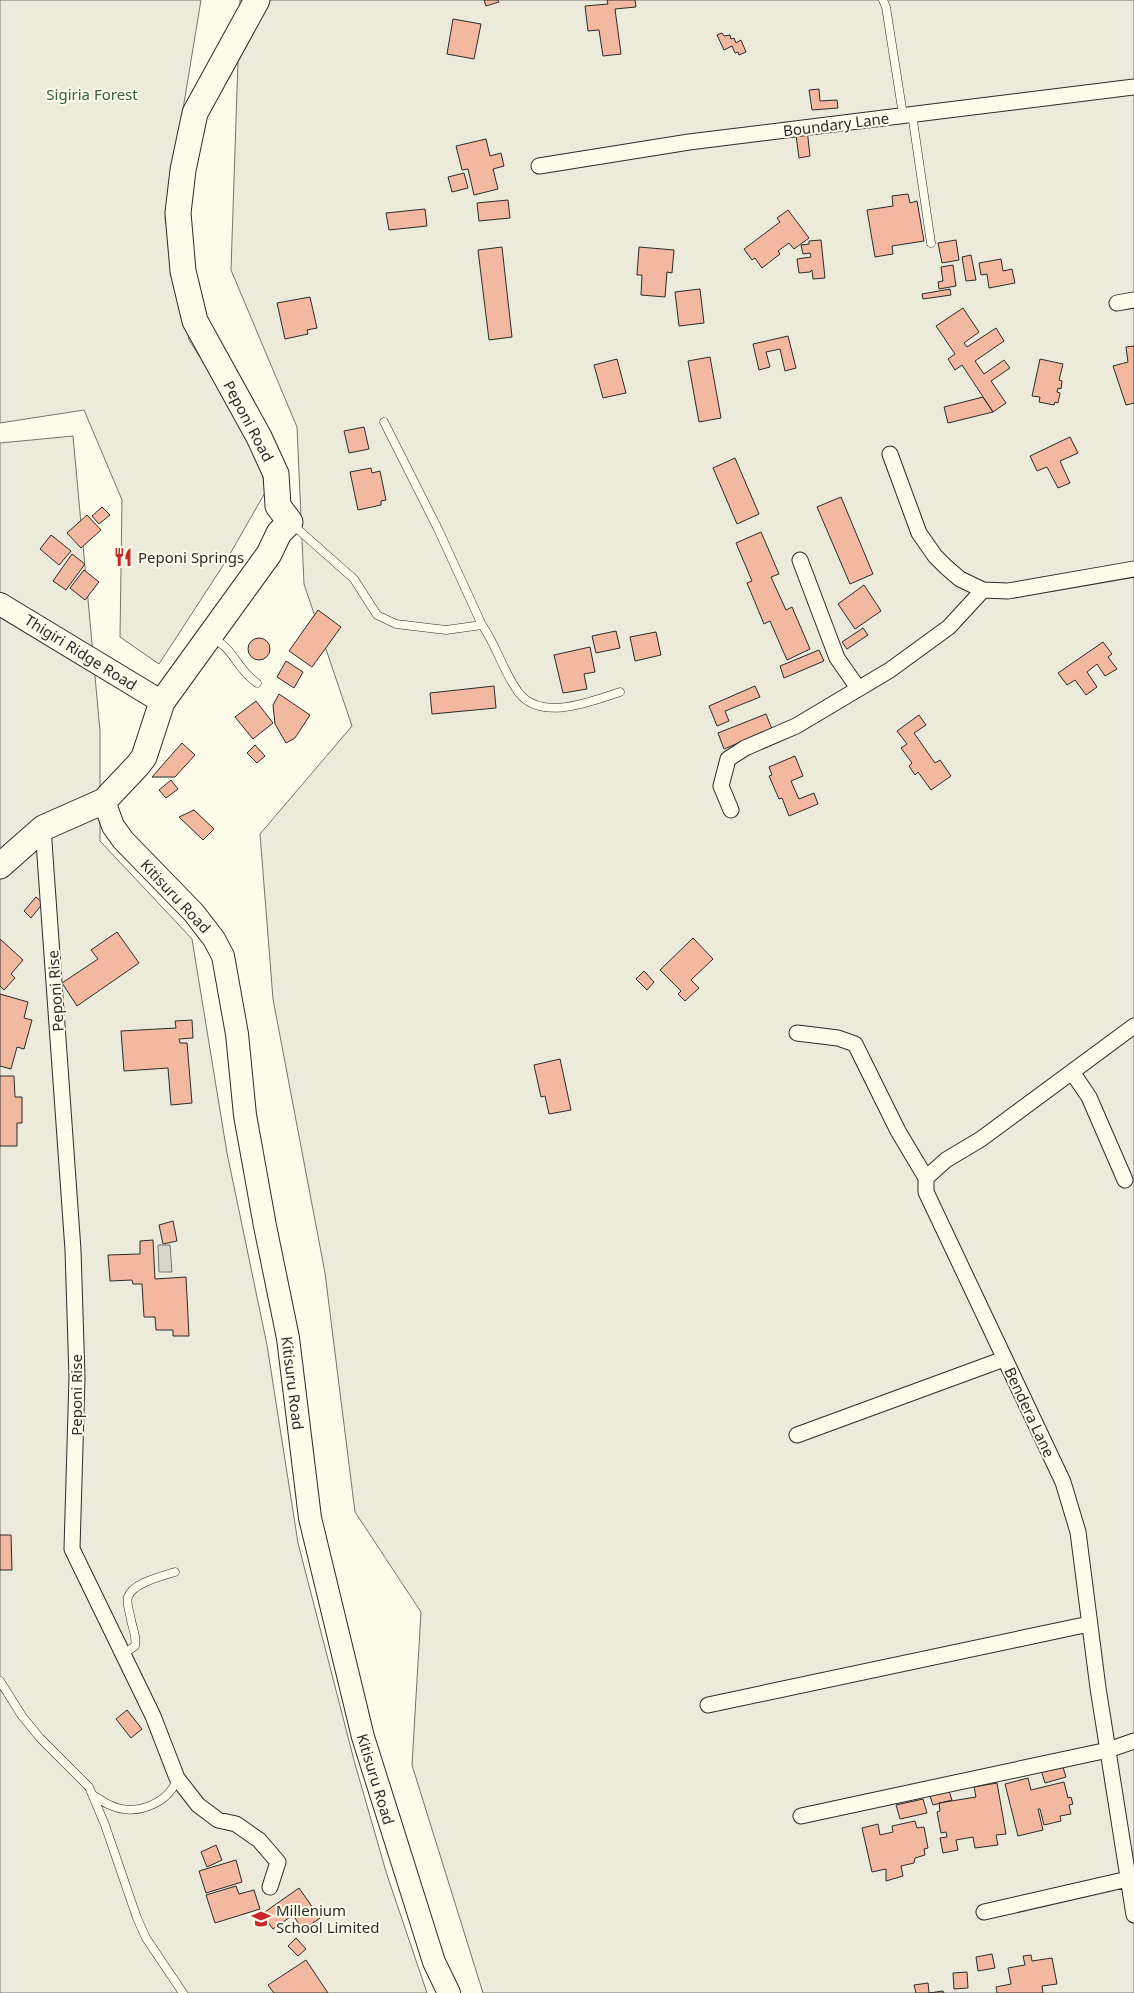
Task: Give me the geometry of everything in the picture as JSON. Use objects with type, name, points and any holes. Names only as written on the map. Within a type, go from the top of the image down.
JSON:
[{"type":"main road","name":"Peponi Road","points":[[257,0],[195,113],[183,170],[178,213],[183,271],[195,321],[260,437],[276,474],[278,506],[290,522]]},
{"type":"main road","points":[[0,866],[43,828],[104,801],[144,757],[162,702],[269,554],[279,533],[290,522]]},
{"type":"street","name":"Boundary Lane","points":[[539,166],[689,142],[1134,87]]},
{"type":"street","points":[[1117,303],[1134,300]]},
{"type":"street","points":[[890,454],[919,533],[935,556],[946,567],[960,579],[983,590],[1008,591],[1134,570]]},
{"type":"street","points":[[800,560],[837,658],[858,688]]},
{"type":"street","points":[[731,810],[721,786],[728,759],[745,748],[796,726],[890,670],[949,627],[983,590]]},
{"type":"street","name":"Thigiri Ridge Road","points":[[0,604],[162,702]]},
{"type":"street","name":"Kitisuru Road","points":[[104,801],[113,826],[123,840],[194,913],[214,939],[222,956],[237,1034],[245,1115],[288,1338],[310,1518],[363,1737],[434,1962],[448,1993]]},
{"type":"street","name":"Peponi Rise","points":[[43,828],[73,1250],[77,1378],[72,1549],[153,1716],[177,1778],[198,1804],[218,1820],[236,1824],[259,1840],[278,1862],[270,1888]]},
{"type":"street","points":[[926,1178],[946,1160],[981,1139],[1134,1026]]},
{"type":"street","name":"Bendera Lane","points":[[798,1033],[838,1038],[854,1044],[898,1131],[926,1178],[926,1192],[1063,1482],[1078,1532],[1089,1624],[1134,1914]]},
{"type":"street","points":[[1072,1072],[1089,1097],[1125,1180]]},
{"type":"street","points":[[796,1436],[1004,1359]]},
{"type":"street","points":[[708,1705],[1089,1624]]},
{"type":"street","points":[[801,1816],[1108,1750],[1134,1741]]},
{"type":"street","points":[[984,1912],[1128,1879]]},
{"type":"lane","points":[[884,0],[908,115],[930,243]]},
{"type":"lane","points":[[384,422],[438,529],[482,625],[519,694],[536,705],[560,708],[620,692]]},
{"type":"lane","points":[[290,522],[354,580],[377,615],[396,624],[446,630],[482,625]]},
{"type":"lane","points":[[210,637],[226,645],[246,675],[256,683]]},
{"type":"lane","points":[[122,1654],[135,1646],[137,1638],[128,1605],[128,1597],[132,1590],[138,1585],[175,1572]]},
{"type":"lane","points":[[0,1681],[22,1716],[89,1788],[146,1938],[183,1993]]},
{"type":"lane","points":[[93,1795],[111,1806],[131,1810],[157,1803],[170,1792],[177,1778]]},
{"type":"green space","name":"Sigiria Forest","points":[[0,0],[201,0],[165,218],[189,340],[255,443],[266,491],[226,561],[159,664],[120,637],[122,500],[84,410],[0,423]]},
{"type":"green space","points":[[240,0],[1134,0],[1134,1993],[483,1993],[412,1765],[421,1612],[355,1512],[325,1273],[273,999],[260,834],[352,726],[304,584],[297,427],[231,270]]},
{"type":"green space","points":[[73,436],[100,731],[100,841],[192,939],[227,1153],[267,1345],[298,1543],[355,1764],[387,1875],[427,1993],[0,1993],[0,443]]},
{"type":"shaded area","points":[[158,1245],[170,1245],[172,1272],[159,1272]]},
{"type":"building","points":[[484,0],[498,0],[499,2],[486,6]]},
{"type":"building","points":[[607,0],[635,0],[636,7],[615,9],[621,54],[603,56],[599,30],[588,31],[585,6],[608,4]]},
{"type":"building","points":[[453,19],[481,24],[474,59],[447,54]]},
{"type":"building","points":[[722,33],[724,36],[730,35],[731,39],[734,38],[736,43],[741,40],[746,52],[739,55],[738,52],[735,53],[732,46],[724,50],[717,35]]},
{"type":"building","points":[[819,89],[820,101],[837,100],[838,108],[812,110],[809,90]]},
{"type":"building","points":[[807,129],[810,156],[799,158],[796,135]]},
{"type":"building","points":[[486,139],[490,156],[501,153],[504,166],[493,169],[498,189],[474,195],[468,169],[462,170],[456,146]]},
{"type":"building","points":[[464,173],[468,188],[452,192],[448,177]]},
{"type":"building","points":[[908,194],[910,203],[917,201],[924,241],[892,246],[893,254],[875,257],[867,210],[893,206],[892,196]]},
{"type":"building","points":[[508,200],[510,218],[479,221],[477,203]]},
{"type":"building","points":[[425,209],[427,226],[389,230],[386,213]]},
{"type":"building","points":[[788,210],[809,238],[794,249],[789,243],[778,251],[780,254],[762,268],[755,258],[752,260],[744,249],[780,222],[777,218]]},
{"type":"building","points":[[821,240],[825,278],[813,279],[812,270],[799,273],[797,259],[811,257],[810,253],[803,254],[801,245],[809,244],[809,241]]},
{"type":"building","points":[[956,240],[959,260],[942,263],[938,243]]},
{"type":"building","points":[[502,247],[512,337],[489,340],[478,250]]},
{"type":"building","points":[[639,247],[674,250],[672,273],[667,272],[665,297],[641,295],[642,275],[637,275]]},
{"type":"building","points":[[971,255],[976,280],[966,281],[962,257]]},
{"type":"building","points":[[1001,259],[1003,271],[1012,269],[1015,283],[989,288],[987,274],[981,275],[979,263]]},
{"type":"building","points":[[953,265],[956,286],[939,289],[938,282],[943,281],[941,267]]},
{"type":"building","points":[[700,289],[704,323],[679,326],[675,292]]},
{"type":"building","points":[[950,289],[951,295],[923,299],[922,294]]},
{"type":"building","points":[[310,297],[317,328],[307,330],[308,334],[285,339],[277,303]]},
{"type":"building","points":[[963,308],[979,332],[964,343],[967,347],[996,328],[1004,341],[975,361],[984,374],[1004,360],[1010,368],[991,381],[1006,403],[993,412],[962,365],[955,370],[948,359],[955,354],[936,326]]},
{"type":"building","points":[[788,336],[796,368],[785,371],[780,349],[766,352],[770,367],[759,370],[753,344]]},
{"type":"building","points":[[1134,346],[1134,403],[1126,405],[1113,366],[1128,362],[1126,347]]},
{"type":"building","points":[[710,357],[721,418],[699,422],[688,361]]},
{"type":"building","points":[[617,359],[626,393],[603,398],[594,365]]},
{"type":"building","points":[[1040,359],[1063,364],[1059,380],[1062,381],[1061,389],[1058,388],[1057,392],[1060,393],[1058,403],[1055,402],[1054,405],[1039,402],[1040,397],[1032,396]]},
{"type":"building","points":[[983,397],[993,412],[948,423],[944,407]]},
{"type":"building","points":[[364,427],[369,449],[349,453],[344,431]]},
{"type":"building","points":[[1070,437],[1078,453],[1060,461],[1070,483],[1058,488],[1047,467],[1037,471],[1030,456]]},
{"type":"building","points":[[735,458],[759,514],[737,524],[713,468]]},
{"type":"building","points":[[371,468],[372,473],[380,471],[386,500],[381,501],[381,505],[358,510],[350,472]]},
{"type":"building","points":[[841,497],[873,574],[850,584],[817,507]]},
{"type":"building","points":[[102,507],[110,515],[99,524],[92,516]]},
{"type":"building","points":[[87,515],[101,530],[81,548],[67,533]]},
{"type":"building","points":[[761,532],[779,574],[771,577],[786,610],[792,607],[810,649],[787,660],[770,621],[764,624],[747,583],[752,581],[736,543]]},
{"type":"building","points":[[51,535],[71,551],[59,565],[40,549]]},
{"type":"building","points":[[72,554],[85,564],[66,590],[53,581]]},
{"type":"building","points":[[84,570],[99,582],[85,600],[70,588]]},
{"type":"building","points":[[864,585],[881,611],[855,629],[838,604]]},
{"type":"building","points":[[318,610],[341,627],[312,667],[289,651]]},
{"type":"building","points":[[863,628],[868,635],[847,649],[842,642]]},
{"type":"building","points":[[616,631],[620,648],[596,653],[592,636]]},
{"type":"building","points":[[656,632],[661,655],[635,661],[630,637]]},
{"type":"building","points":[[259,638],[267,641],[270,649],[267,657],[259,660],[251,657],[248,649],[251,641]]},
{"type":"building","points":[[1103,642],[1112,654],[1108,657],[1117,669],[1105,676],[1097,664],[1087,672],[1097,687],[1086,695],[1075,680],[1067,685],[1058,673]]},
{"type":"building","points":[[590,647],[595,672],[584,674],[587,689],[563,693],[554,655]]},
{"type":"building","points":[[819,650],[824,661],[784,678],[780,666]]},
{"type":"building","points":[[286,661],[303,672],[294,688],[277,677]]},
{"type":"building","points":[[494,686],[496,708],[432,714],[430,693]]},
{"type":"building","points":[[755,686],[760,697],[725,711],[729,721],[717,726],[709,706]]},
{"type":"building","points":[[279,694],[310,715],[295,738],[286,743],[275,724],[273,705]]},
{"type":"building","points":[[256,701],[273,723],[253,739],[235,717]]},
{"type":"building","points":[[766,714],[772,729],[724,749],[718,733]]},
{"type":"building","points":[[919,715],[926,725],[914,733],[935,763],[940,760],[951,776],[931,790],[918,772],[915,775],[909,766],[912,763],[901,748],[907,744],[897,731]]},
{"type":"building","points":[[182,743],[195,755],[175,777],[152,777]]},
{"type":"building","points":[[255,745],[265,756],[257,763],[247,753]]},
{"type":"building","points":[[795,756],[803,776],[791,781],[799,799],[814,793],[818,804],[789,816],[782,798],[779,799],[769,776],[772,775],[769,767]]},
{"type":"building","points":[[171,780],[178,789],[166,798],[159,790]]},
{"type":"building","points":[[194,810],[214,829],[203,840],[179,817]]},
{"type":"building","points":[[36,897],[43,903],[31,918],[24,911]]},
{"type":"building","points":[[117,932],[139,963],[77,1006],[62,983],[98,959],[91,950]]},
{"type":"building","points":[[693,938],[713,959],[691,980],[699,988],[685,1001],[678,994],[681,991],[660,970]]},
{"type":"building","points":[[0,939],[23,960],[11,974],[15,978],[4,990],[0,986]]},
{"type":"building","points":[[644,971],[654,982],[647,990],[636,979]]},
{"type":"building","points":[[0,994],[28,1002],[24,1018],[32,1020],[24,1049],[17,1047],[11,1069],[0,1066]]},
{"type":"building","points":[[192,1020],[193,1038],[179,1039],[180,1043],[187,1043],[192,1103],[171,1105],[168,1068],[124,1071],[121,1031],[176,1028],[175,1021]]},
{"type":"building","points":[[560,1059],[571,1110],[549,1114],[545,1096],[541,1097],[534,1065]]},
{"type":"building","points":[[0,1076],[14,1076],[15,1097],[22,1097],[22,1123],[17,1123],[17,1146],[0,1146]]},
{"type":"building","points":[[173,1221],[177,1241],[163,1244],[159,1225]]},
{"type":"building","points":[[153,1240],[155,1279],[186,1277],[189,1336],[173,1336],[173,1330],[156,1330],[155,1317],[144,1317],[142,1284],[133,1284],[132,1280],[110,1281],[108,1255],[140,1254],[140,1241]]},
{"type":"building","points":[[0,1535],[11,1535],[12,1570],[0,1570]]},
{"type":"building","points":[[127,1710],[142,1729],[131,1738],[116,1719]]},
{"type":"building","points":[[1062,1764],[1066,1777],[1045,1783],[1041,1770]]},
{"type":"building","points":[[1028,1778],[1031,1790],[1064,1782],[1068,1798],[1071,1797],[1073,1804],[1069,1805],[1071,1814],[1060,1816],[1061,1821],[1044,1825],[1040,1809],[1038,1809],[1043,1830],[1018,1836],[1005,1784]]},
{"type":"building","points":[[997,1783],[1006,1834],[996,1835],[998,1845],[975,1848],[973,1837],[956,1840],[958,1850],[943,1853],[940,1838],[947,1837],[946,1832],[941,1833],[937,1812],[940,1811],[939,1803],[976,1797],[974,1787]]},
{"type":"building","points":[[948,1788],[952,1800],[933,1805],[929,1793]]},
{"type":"building","points":[[923,1799],[927,1813],[900,1819],[896,1805]]},
{"type":"building","points":[[915,1821],[917,1828],[924,1827],[928,1848],[924,1849],[925,1855],[915,1858],[914,1863],[901,1866],[903,1876],[886,1881],[886,1869],[872,1872],[862,1828],[878,1824],[880,1835],[893,1832],[892,1826]]},
{"type":"building","points":[[216,1845],[222,1860],[207,1867],[201,1852]]},
{"type":"building","points":[[236,1860],[242,1882],[206,1893],[199,1871]]},
{"type":"building","points":[[236,1886],[239,1894],[254,1890],[260,1909],[215,1923],[206,1895]]},
{"type":"building","points":[[299,1888],[320,1918],[303,1930],[293,1915],[273,1929],[262,1914]]},
{"type":"building","points":[[296,1938],[306,1949],[298,1956],[288,1946]]},
{"type":"building","points":[[992,1954],[995,1968],[978,1971],[976,1957]]},
{"type":"building","points":[[1031,1955],[1032,1961],[1052,1958],[1057,1984],[1042,1986],[1043,1993],[997,1993],[996,1987],[1011,1984],[1008,1968],[1025,1965],[1023,1956]]},
{"type":"building","points":[[306,1960],[328,1993],[274,1993],[268,1985]]},
{"type":"building","points":[[967,1972],[968,1988],[954,1989],[953,1973]]},
{"type":"building","points":[[928,1983],[929,1993],[916,1993],[914,1985]]},
{"type":"place","name":"Peponi Springs","points":[[123,557]]},
{"type":"place","name":"Millenium School Limited","points":[[261,1919]]}]
